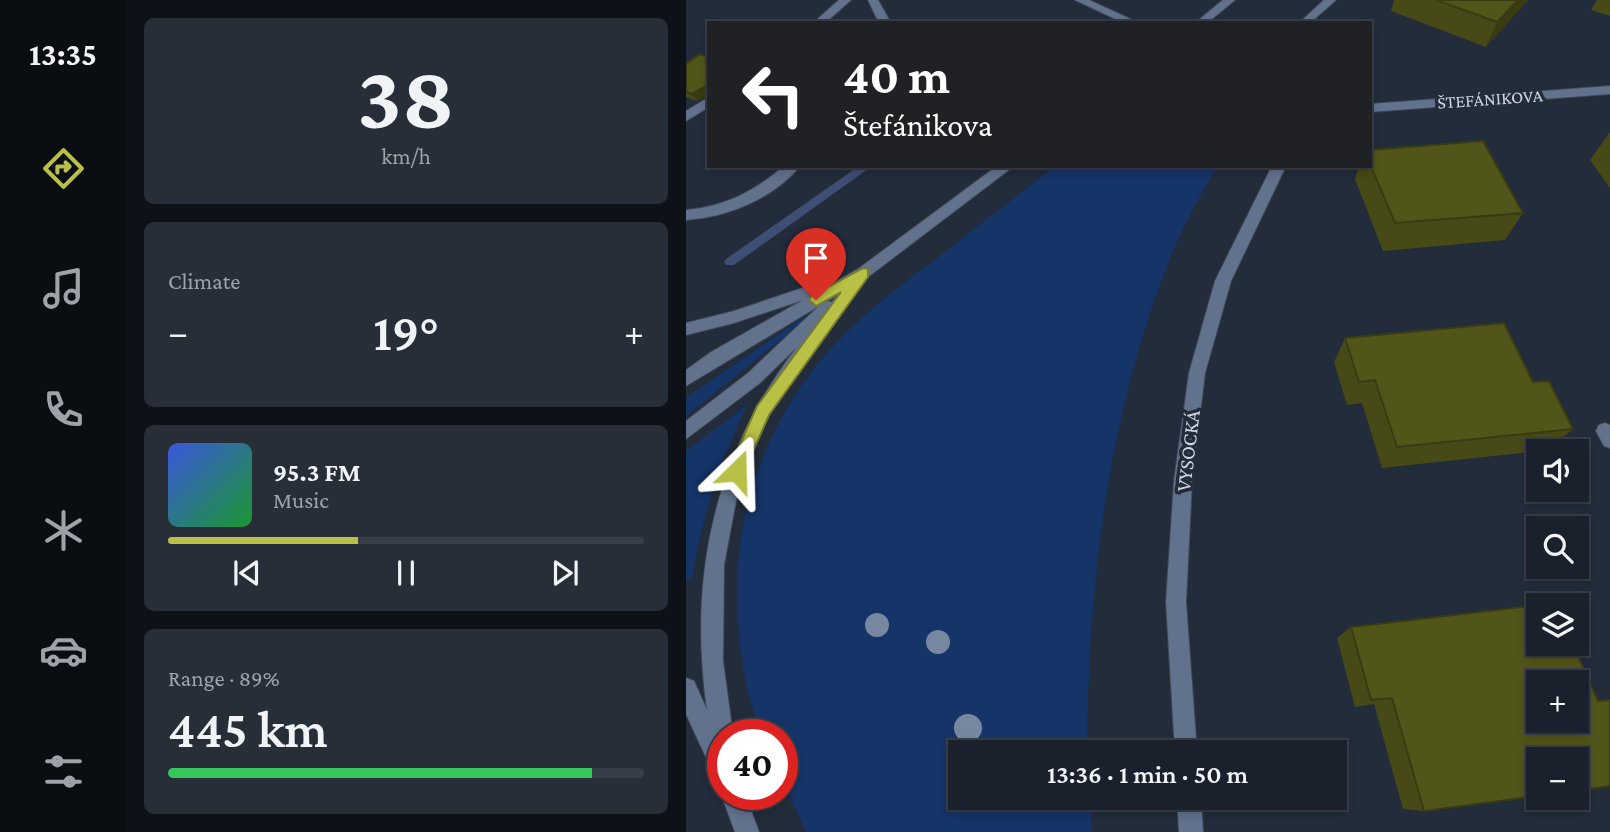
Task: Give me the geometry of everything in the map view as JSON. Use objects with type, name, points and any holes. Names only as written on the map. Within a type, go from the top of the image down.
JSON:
[{"type":"street","points":[[820,21],[846,0]]},
{"type":"street","points":[[873,0],[884,21]]},
{"type":"street","points":[[1080,0],[1129,21]]},
{"type":"street","points":[[1202,21],[1230,0]]},
{"type":"street","points":[[1305,21],[1331,0]]},
{"type":"street","name":"ŠTEFÁNIKOVA","points":[[1372,108],[1610,90]]},
{"type":"street","points":[[686,117],[707,102]]},
{"type":"street","points":[[686,215],[704,215],[734,205],[757,194],[790,168]]},
{"type":"street","points":[[686,379],[745,341],[863,273],[1004,168]]},
{"type":"street","name":"VYSOCKÁ","points":[[1185,740],[1176,603],[1183,481],[1197,373],[1223,281],[1278,168]]},
{"type":"street","points":[[686,329],[734,317],[863,273]]},
{"type":"street","points":[[686,431],[754,378],[863,273]]},
{"type":"street","points":[[720,719],[712,661],[711,612],[718,545],[729,491],[744,450],[763,411],[863,273]]},
{"type":"street","points":[[686,689],[707,734]]},
{"type":"street","points":[[739,810],[747,832]]},
{"type":"street","points":[[1190,810],[1191,832]]},
{"type":"shaded area","points":[[1052,168],[1216,168],[1171,256],[1149,315],[1117,438],[1097,563],[1087,740],[948,740],[948,810],[1091,810],[1092,832],[806,832],[796,810],[798,719],[756,719],[751,701],[740,649],[737,595],[739,557],[744,519],[767,448],[804,382],[827,352],[854,325]]},
{"type":"shaded area","points":[[805,316],[808,318],[686,416],[686,398]]},
{"type":"shaded area","points":[[748,404],[721,467],[701,532],[692,577],[686,581],[686,451]]},
{"type":"building","points":[[1436,0],[1518,0],[1497,22]]},
{"type":"building","points":[[700,54],[707,57],[707,100],[704,87],[691,94],[686,91],[686,64]]},
{"type":"building","points":[[1483,141],[1523,213],[1395,223],[1372,168],[1372,150]]},
{"type":"building","points":[[1504,323],[1533,382],[1549,381],[1573,429],[1397,447],[1375,380],[1359,382],[1345,338]]},
{"type":"building","points":[[1526,606],[1526,656],[1578,656],[1584,670],[1526,670],[1526,733],[1589,733],[1589,680],[1598,701],[1610,700],[1610,786],[1589,789],[1589,747],[1526,747],[1526,798],[1424,811],[1392,698],[1371,700],[1351,627]]},
{"type":"waterway","points":[[730,262],[864,168]]},
{"type":"route","points":[[737,471],[763,411],[863,273],[816,300]]}]
